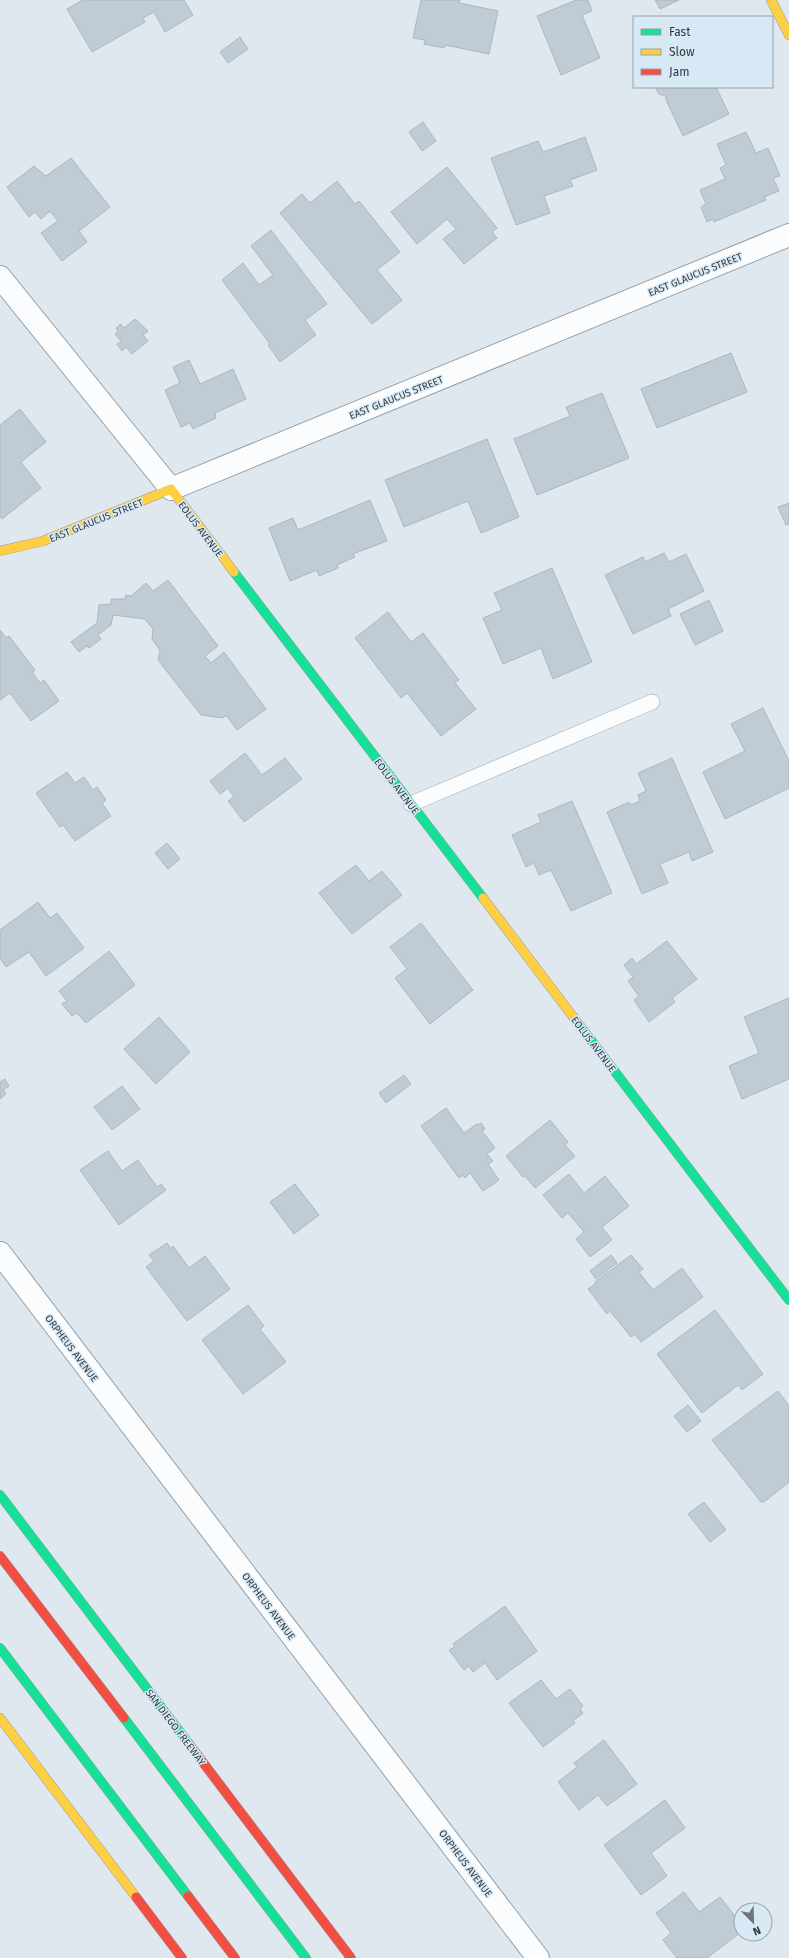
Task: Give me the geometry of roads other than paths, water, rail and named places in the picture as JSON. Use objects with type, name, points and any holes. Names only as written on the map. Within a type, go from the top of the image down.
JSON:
[{"type":"main road","points":[[771,0],[789,35]]},
{"type":"main road","name":"EAST GLAUCUS STREET","points":[[0,551],[43,541],[171,489]]},
{"type":"main road","name":"EOLUS AVENUE","points":[[171,489],[789,1300]]},
{"type":"main road","name":"SAN DIEGO FREEWAY","points":[[0,1495],[351,1958]]},
{"type":"main road","points":[[0,1556],[306,1958]]},
{"type":"main road","points":[[0,1648],[235,1958]]},
{"type":"main road","points":[[0,1718],[182,1958]]},
{"type":"street","name":"EAST GLAUCUS STREET","points":[[171,489],[789,235]]},
{"type":"street","name":"EOLUS AVENUE","points":[[0,277],[171,489]]},
{"type":"street","name":"ORPHEUS AVENUE","points":[[0,1253],[538,1958]]},
{"type":"lane","points":[[411,804],[652,702]]}]
